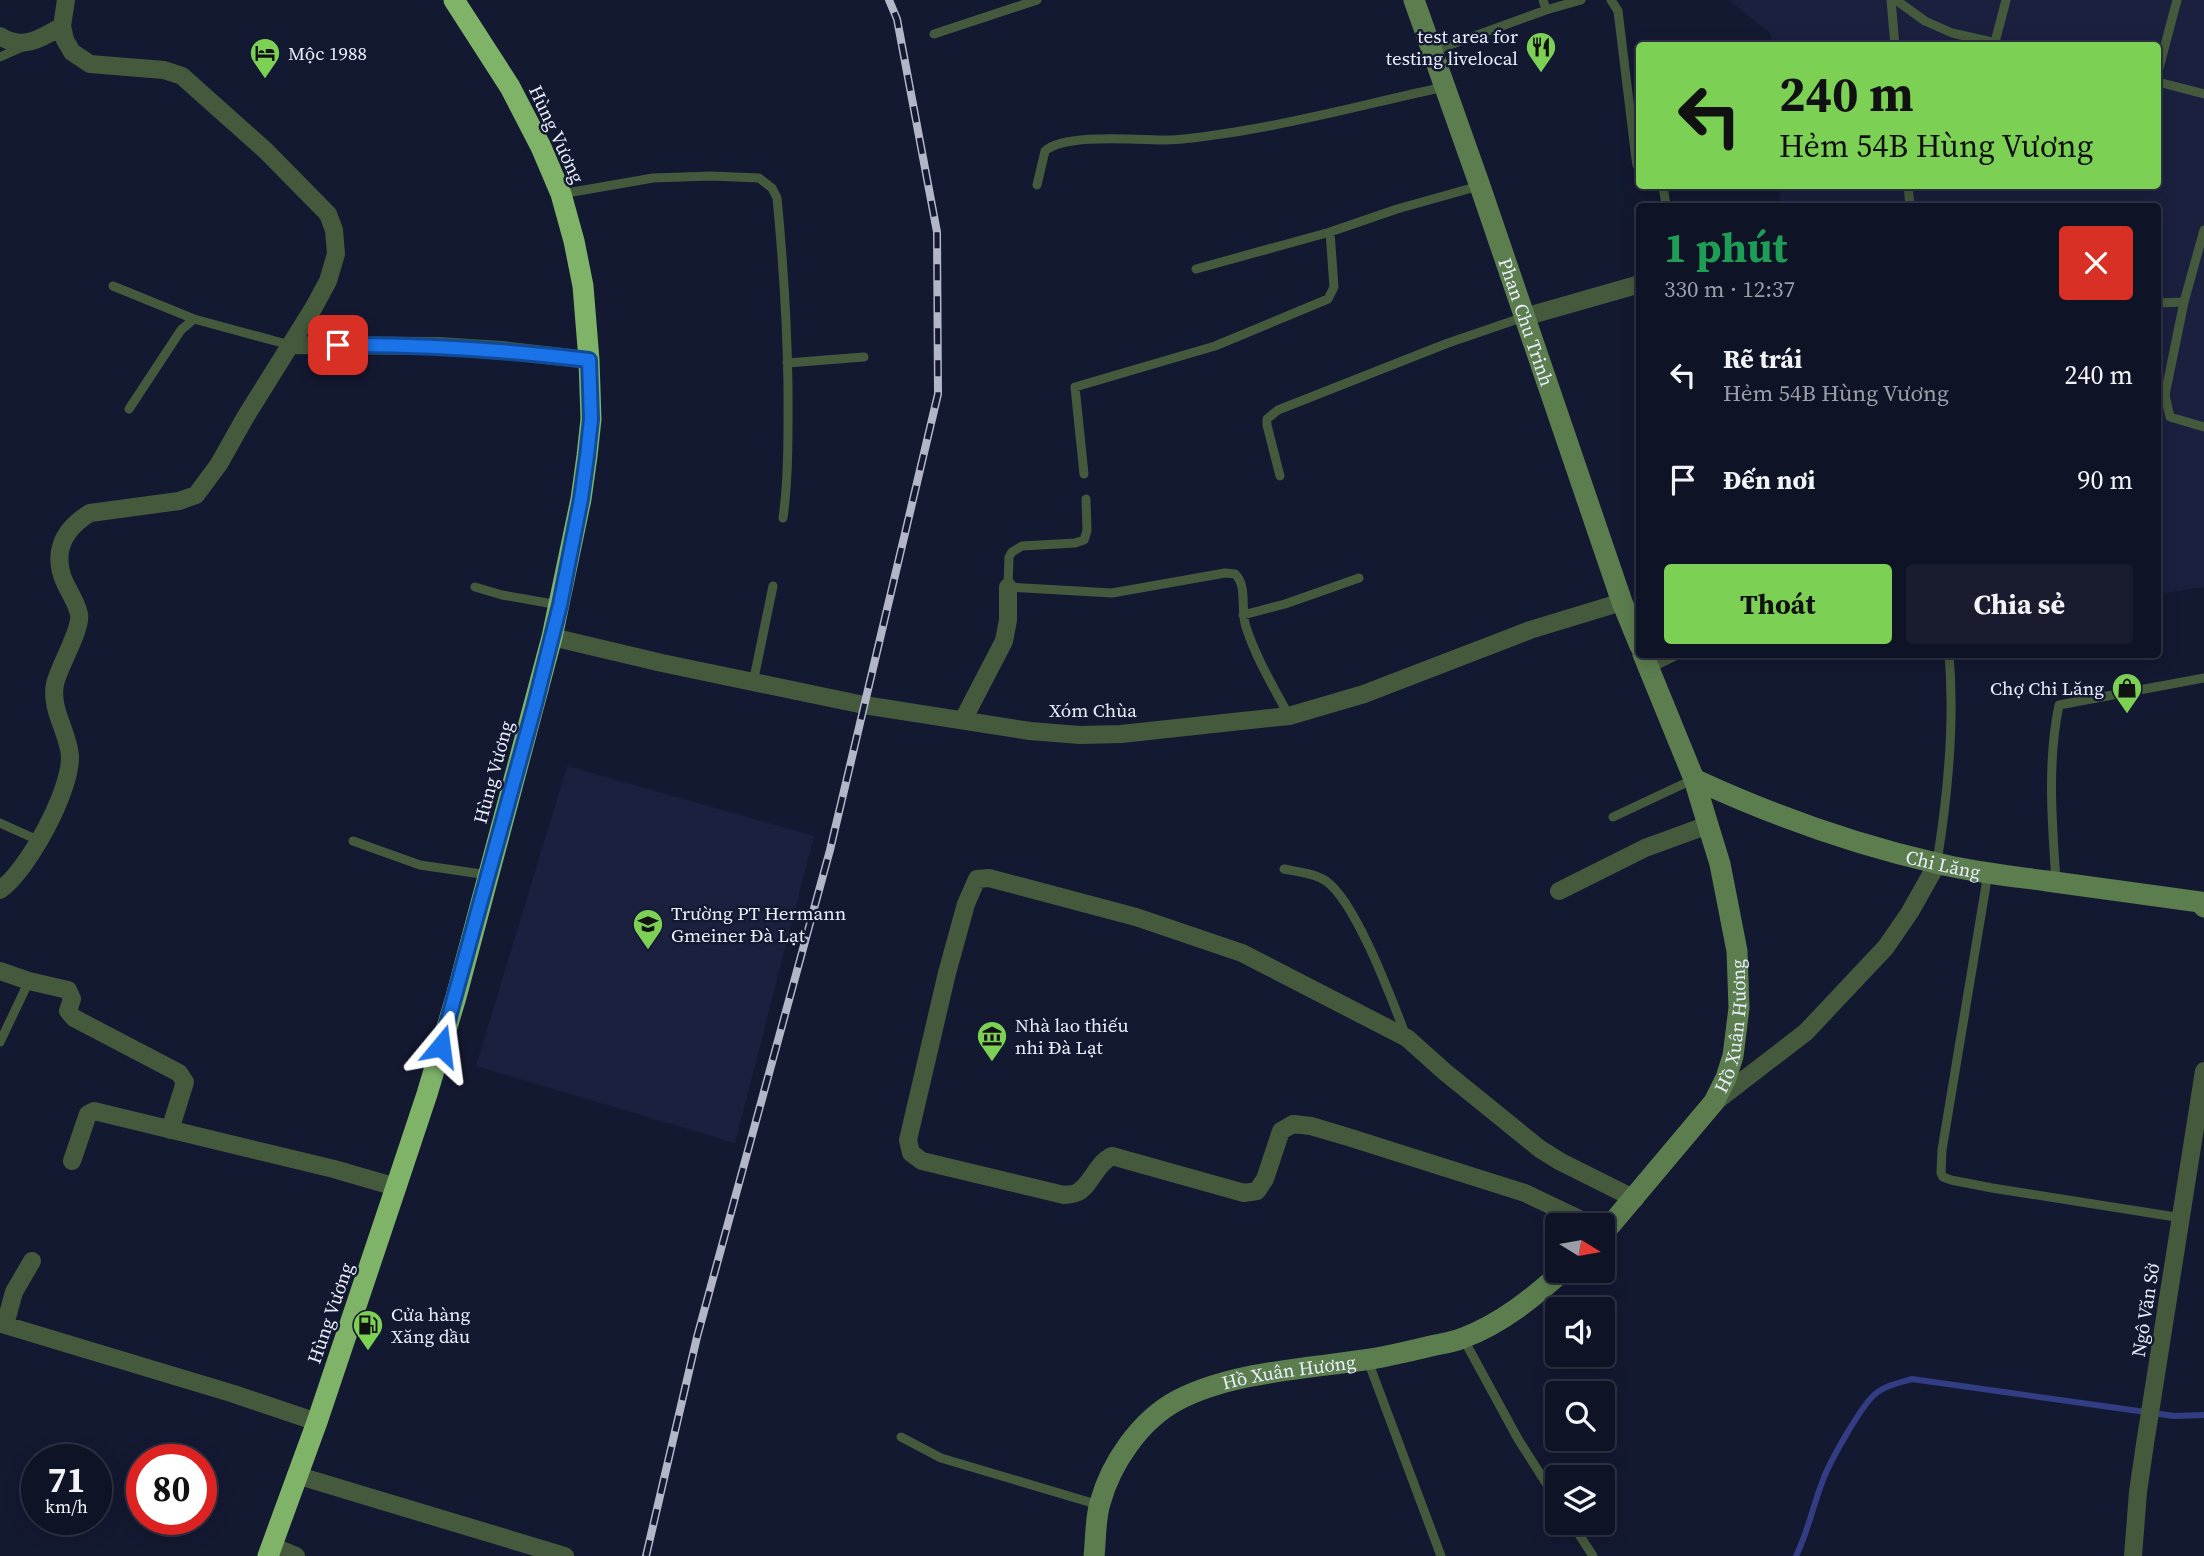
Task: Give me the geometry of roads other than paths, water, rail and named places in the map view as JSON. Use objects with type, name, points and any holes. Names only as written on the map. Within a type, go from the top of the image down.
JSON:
[{"type":"highway","name":"Hùng Vương","points":[[270,1551],[317,1422],[427,1094],[560,605],[587,456],[591,419],[583,286],[561,194],[541,147],[510,87],[454,0]]},
{"type":"main road","name":"Phan Chu Trinh","points":[[1414,0],[1636,636]]},
{"type":"main road","points":[[1646,662],[1694,779]]},
{"type":"main road","name":"Chi Lăng","points":[[1694,779],[1745,803],[1795,822],[1844,839],[1937,864],[2203,903]]},
{"type":"main road","name":"Hồ Xuân Hương","points":[[1615,1217],[1635,1199],[1714,1102],[1733,1056],[1739,1008],[1737,951],[1720,864],[1694,779]]},
{"type":"main road","name":"Hồ Xuân Hương","points":[[1094,1556],[1099,1505],[1109,1476],[1126,1448],[1146,1424],[1178,1400],[1226,1383],[1283,1371],[1367,1360],[1463,1338],[1509,1314],[1549,1283]]},
{"type":"street","points":[[0,890],[13,878],[40,842],[59,802],[68,772],[68,744],[55,709],[54,695],[55,683],[77,628],[79,613],[62,577],[58,558],[61,543],[79,520],[90,513],[179,501],[196,495],[219,464],[328,281],[336,254],[334,230],[328,214],[265,149],[182,76],[164,70],[90,64],[72,52],[65,40],[62,26],[66,0]]},
{"type":"street","points":[[0,36],[6,40],[33,43],[62,26]]},
{"type":"street","points":[[1524,317],[1636,285]]},
{"type":"street","points":[[290,345],[438,346],[589,360]]},
{"type":"street","points":[[963,720],[1004,641],[1008,587]]},
{"type":"street","name":"Xóm Chùa","points":[[552,636],[832,699],[1030,731],[1080,735],[1121,734],[1289,716],[1364,694],[1530,630],[1622,602]]},
{"type":"street","points":[[1559,891],[1645,848],[1708,825]]},
{"type":"street","points":[[1714,1102],[1806,1031],[1886,947],[1910,912],[1937,864]]},
{"type":"street","points":[[1566,1213],[1525,1193],[1348,1137],[1311,1126],[1293,1124],[1281,1131],[1265,1179],[1257,1191],[1244,1193],[1112,1156],[1103,1160],[1085,1186],[1076,1193],[1064,1195],[922,1161],[911,1153],[908,1140],[947,973],[966,904],[977,879],[989,878],[1136,917],[1242,953],[1407,1038],[1540,1149],[1560,1162],[1635,1199]]},
{"type":"street","points":[[0,971],[68,990],[72,999],[68,1011],[74,1018],[180,1073],[185,1082],[170,1130]]},
{"type":"street","name":"Ngô Văn Sở","points":[[2133,1556],[2145,1444],[2204,1071]]},
{"type":"street","points":[[72,1161],[88,1114],[94,1111],[334,1169],[396,1187]]},
{"type":"street","points":[[32,1261],[14,1292],[5,1325],[317,1422]]},
{"type":"street","points":[[296,1475],[565,1556]]},
{"type":"street","points":[[270,1551],[296,1556]]},
{"type":"lane","points":[[934,34],[1037,0]]},
{"type":"lane","points":[[1543,0],[1546,10]]},
{"type":"lane","points":[[1431,52],[1581,0]]},
{"type":"lane","points":[[1611,0],[1618,11],[1636,159]]},
{"type":"lane","points":[[1891,0],[1895,42]]},
{"type":"lane","points":[[1896,0],[1925,21],[1952,33],[1991,42]]},
{"type":"lane","points":[[1995,42],[2006,0]]},
{"type":"lane","points":[[2161,61],[2177,0]]},
{"type":"lane","points":[[0,57],[33,43]]},
{"type":"lane","points":[[2161,83],[2204,94]]},
{"type":"lane","points":[[1037,185],[1045,151],[1049,147],[1070,141],[1169,140],[1212,135],[1284,124],[1444,87]]},
{"type":"lane","points":[[561,194],[681,176],[759,178],[772,188],[777,198],[785,276],[789,456],[783,518]]},
{"type":"lane","points":[[1196,269],[1480,186]]},
{"type":"lane","points":[[2204,230],[2184,302],[2165,395],[2170,417],[2204,427]]},
{"type":"lane","points":[[1084,474],[1075,387],[1215,346],[1328,299],[1334,286],[1330,232]]},
{"type":"lane","points":[[113,286],[194,319],[290,345]]},
{"type":"lane","points":[[2161,303],[2184,302]]},
{"type":"lane","points":[[1280,476],[1267,425],[1272,414],[1435,348],[1524,317]]},
{"type":"lane","points":[[130,409],[181,330],[194,319]]},
{"type":"lane","points":[[787,363],[864,357]]},
{"type":"lane","points":[[1086,499],[1087,531],[1084,540],[1017,549],[1009,556],[1008,587],[1112,593],[1225,573],[1235,574],[1242,584],[1243,615],[1253,645],[1289,716]]},
{"type":"lane","points":[[1243,615],[1285,604],[1359,578]]},
{"type":"lane","points":[[753,683],[773,586]]},
{"type":"lane","points":[[475,587],[502,595],[560,605]]},
{"type":"lane","points":[[1937,864],[1947,804],[1952,686],[1949,658]]},
{"type":"lane","points":[[2057,883],[2051,796],[2053,732],[2059,705],[2204,678]]},
{"type":"lane","points":[[1613,817],[1694,779]]},
{"type":"lane","points":[[0,823],[40,842]]},
{"type":"lane","points":[[353,841],[420,865],[488,875]]},
{"type":"lane","points":[[1284,869],[1316,876],[1328,882],[1339,896],[1362,932],[1407,1038]]},
{"type":"lane","points":[[1987,873],[1942,1150],[1943,1177],[1992,1188],[2182,1218]]},
{"type":"lane","points":[[0,1042],[29,981]]},
{"type":"lane","points":[[1463,1338],[1545,1481]]},
{"type":"lane","points":[[1367,1360],[1441,1556]]},
{"type":"lane","points":[[901,1437],[941,1458],[1099,1505]]},
{"type":"lane","points":[[1579,1535],[1593,1556]]},
{"type":"waterway","points":[[1796,1556],[1823,1480],[1838,1449],[1867,1403],[1891,1385],[1912,1379],[2174,1416],[2204,1415]]},
{"type":"railway","points":[[646,1556],[697,1337],[830,850],[938,394],[937,232],[897,19],[889,0]]},
{"type":"place","name":"test area for testing livelocal","points":[[1541,74]]},
{"type":"place","name":"Mộc 1988","points":[[265,80]]},
{"type":"place","name":"Chợ Chi Lăng","points":[[2127,715]]},
{"type":"place","name":"Trường PT Hermann Gmeiner Đà Lạt","points":[[648,951]]},
{"type":"place","name":"Nhà lao thiếu nhi Đà Lạt","points":[[992,1063]]},
{"type":"place","name":"Cửa hàng Xăng dầu","points":[[368,1352]]}]
